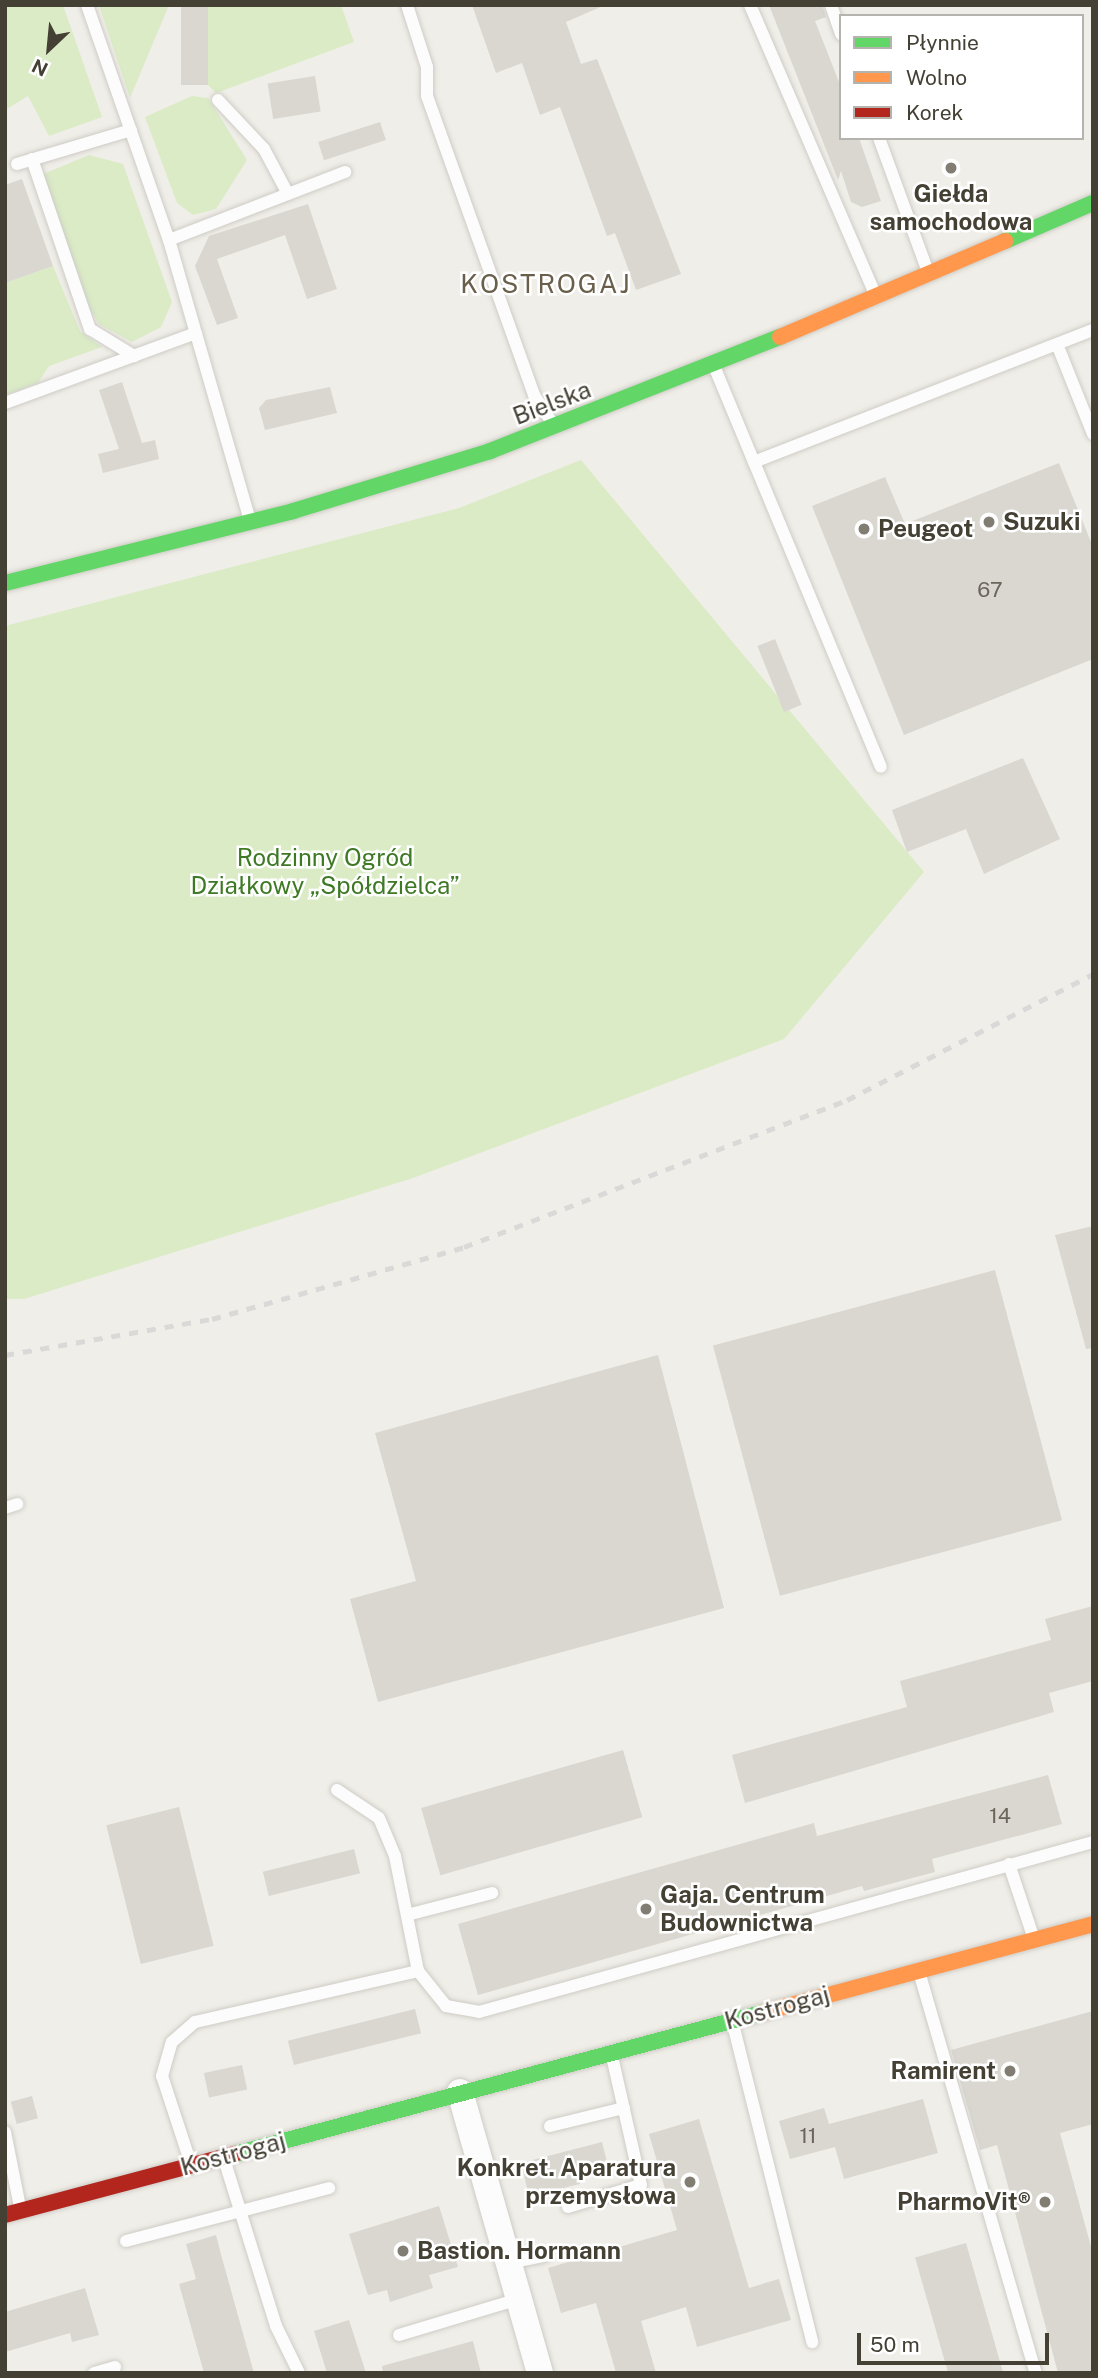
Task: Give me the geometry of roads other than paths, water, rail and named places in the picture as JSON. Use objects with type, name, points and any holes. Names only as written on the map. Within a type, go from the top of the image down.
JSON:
[{"type":"main road","name":"Bielska","points":[[5,583],[250,522],[554,427],[876,298],[1093,203]]},
{"type":"main road","name":"Kostrogaj","points":[[13,2213],[1093,1924]]},
{"type":"street","points":[[460,2092],[540,2373]]},
{"type":"lane","points":[[87,5],[169,240],[250,522]]},
{"type":"lane","points":[[407,5],[428,67],[427,96],[534,395],[554,427]]},
{"type":"lane","points":[[750,5],[876,298]]},
{"type":"lane","points":[[831,5],[839,28]]},
{"type":"lane","points":[[218,100],[264,149],[288,194]]},
{"type":"lane","points":[[17,164],[131,130]]},
{"type":"lane","points":[[880,140],[930,275]]},
{"type":"lane","points":[[32,159],[90,329],[134,356]]},
{"type":"lane","points":[[169,240],[345,172]]},
{"type":"lane","points":[[754,463],[1093,330]]},
{"type":"lane","points":[[5,403],[196,333]]},
{"type":"lane","points":[[1056,344],[1089,415],[1093,434]]},
{"type":"lane","points":[[714,365],[881,767]]},
{"type":"lane","points":[[337,1790],[380,1818],[407,1915],[418,1971],[446,2006],[479,2012],[1093,1842]]},
{"type":"lane","points":[[1009,1864],[1034,1940]]},
{"type":"lane","points":[[407,1915],[492,1893]]},
{"type":"lane","points":[[192,2165],[162,2076],[172,2042],[195,2022],[418,1971]]},
{"type":"lane","points":[[919,1971],[1036,2373]]},
{"type":"lane","points":[[732,2020],[813,2342]]},
{"type":"lane","points":[[568,2207],[641,2185],[611,2052]]},
{"type":"lane","points":[[550,2126],[624,2108]]},
{"type":"lane","points":[[5,2132],[13,2213]]},
{"type":"lane","points":[[223,2156],[276,2326],[299,2373]]},
{"type":"lane","points":[[127,2241],[329,2188]]},
{"type":"lane","points":[[508,2263],[544,2256]]},
{"type":"lane","points":[[399,2335],[519,2299]]},
{"type":"lane","points":[[94,2373],[115,2367]]},
{"type":"railway","points":[[5,1355],[212,1319],[464,1247],[847,1100],[1093,974]]},
{"type":"place","name":"Giełda samochodowa","points":[[951,168]]},
{"type":"place","name":"Suzuki","points":[[989,522]]},
{"type":"place","name":"Peugeot","points":[[864,529]]},
{"type":"place","name":"Gaja. Centrum Budownictwa","points":[[646,1909]]},
{"type":"place","name":"Ramirent","points":[[1010,2071]]},
{"type":"place","name":"Konkret. Aparatura przemysłowa","points":[[690,2182]]},
{"type":"place","name":"PharmoVit®","points":[[1045,2202]]},
{"type":"place","name":"Bastion. Hormann","points":[[403,2251]]},
{"type":"district","name":"KOSTROGAJ","points":[[546,284]]},
{"type":"park label","name":"Rodzinny Ogród Działkowy „Spółdzielca”","points":[[325,872]]}]
